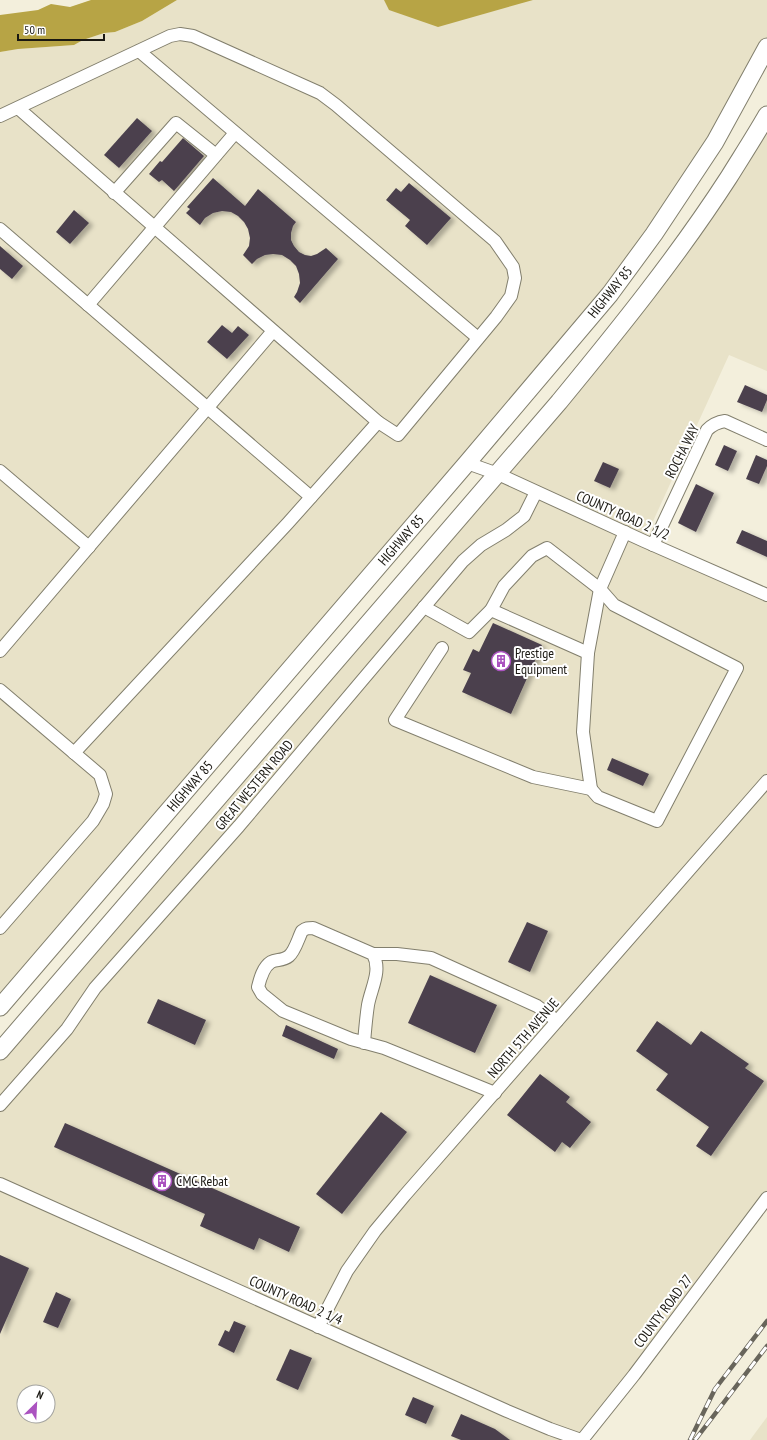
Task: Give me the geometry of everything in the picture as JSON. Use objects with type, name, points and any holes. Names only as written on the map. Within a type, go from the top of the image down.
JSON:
[{"type":"highway","name":"HIGHWAY 85","points":[[0,1007],[467,463],[610,294],[654,234],[715,142],[767,47]]},
{"type":"highway","name":"HIGHWAY 85","points":[[0,1051],[498,474],[579,378],[660,276],[707,212],[758,132],[767,115]]},
{"type":"street","points":[[0,116],[170,36],[180,34],[194,36],[320,93],[336,105],[495,241],[513,266],[515,278],[511,296],[496,317],[398,435],[378,422],[18,108]]},
{"type":"street","points":[[139,51],[478,338]]},
{"type":"street","points":[[114,193],[176,123],[216,155]]},
{"type":"street","points":[[88,305],[235,133]]},
{"type":"street","points":[[0,229],[310,497]]},
{"type":"street","points":[[0,651],[273,331]]},
{"type":"street","name":"ROCHA WAY","points":[[653,545],[707,430],[711,426],[725,421],[767,440]]},
{"type":"street","points":[[74,753],[378,422]]},
{"type":"street","name":"COUNTY ROAD 2 1/2","points":[[467,463],[498,474],[767,595]]},
{"type":"street","points":[[0,471],[89,547]]},
{"type":"street","name":"GREAT WESTERN ROAD","points":[[0,1105],[67,1029],[95,988],[239,826],[462,561],[481,545],[506,530],[524,516],[536,492]]},
{"type":"street","points":[[424,607],[469,632],[491,610],[504,586],[532,556],[547,548],[600,589],[614,605],[737,668],[657,821],[598,797],[591,789],[583,732],[588,653],[600,589],[625,532]]},
{"type":"street","points":[[491,610],[588,653]]},
{"type":"street","points":[[442,648],[395,720],[533,777],[591,789]]},
{"type":"street","points":[[0,690],[100,775],[106,794],[103,804],[93,821],[0,928]]},
{"type":"street","name":"NORTH 5TH AVENUE","points":[[318,1327],[347,1271],[375,1231],[767,780]]},
{"type":"street","points":[[495,1093],[384,1048],[351,1040],[283,1011],[262,994],[258,987],[265,968],[271,962],[283,960],[289,956],[302,931],[308,928],[313,928],[373,954],[397,954],[431,958],[537,1006],[557,1021]]},
{"type":"street","points":[[364,1043],[368,1006],[377,973],[377,962],[373,954]]},
{"type":"street","name":"COUNTY ROAD 2 1/4","points":[[0,1184],[318,1327],[550,1429],[581,1440]]},
{"type":"street","name":"COUNTY ROAD 27","points":[[581,1440],[634,1375],[767,1198]]},
{"type":"shaded area","points":[[91,0],[177,0],[142,21],[115,32],[104,33],[83,40],[74,45],[18,49],[0,52],[0,15],[38,10],[51,4],[70,7]]},
{"type":"shaded area","points":[[177,0],[767,0],[767,47],[654,234],[0,1007],[0,52],[18,49],[74,45],[83,40],[104,33],[115,32],[142,21]]},
{"type":"shaded area","points":[[384,0],[533,0],[438,27],[389,10]]},
{"type":"shaded area","points":[[767,115],[767,371],[729,355],[644,541],[767,595],[767,1198],[582,1440],[0,1440],[0,1051],[559,402]]},
{"type":"shaded area","points":[[767,1417],[767,1440],[750,1440]]},
{"type":"building","points":[[137,118],[152,131],[119,168],[104,155]]},
{"type":"building","points":[[183,138],[204,156],[174,191],[162,180],[159,182],[149,174],[160,161],[162,162]]},
{"type":"building","points":[[213,178],[245,206],[258,189],[296,222],[291,233],[291,240],[299,252],[311,256],[326,248],[338,259],[300,303],[294,297],[300,283],[299,274],[296,266],[290,260],[282,255],[273,254],[265,255],[257,259],[252,264],[243,255],[249,246],[250,238],[248,229],[238,216],[231,212],[222,211],[213,213],[205,218],[200,225],[186,213],[190,209],[187,207]]},
{"type":"building","points":[[409,183],[451,218],[427,245],[405,226],[410,220],[386,200],[396,188],[401,192]]},
{"type":"building","points":[[74,210],[89,223],[70,244],[56,232]]},
{"type":"building","points":[[0,246],[23,266],[12,279],[0,269]]},
{"type":"building","points":[[222,325],[232,333],[238,326],[249,335],[227,359],[207,342]]},
{"type":"building","points":[[745,385],[767,395],[767,400],[762,412],[737,402]]},
{"type":"building","points":[[724,445],[737,451],[728,471],[715,465]]},
{"type":"building","points":[[756,455],[767,460],[767,466],[759,484],[746,479]]},
{"type":"building","points":[[603,462],[619,469],[610,488],[594,481]]},
{"type":"building","points":[[696,484],[714,493],[696,532],[678,523]]},
{"type":"building","points":[[742,530],[767,541],[767,557],[736,543]]},
{"type":"building","name":"Prestige Equipment","points":[[493,623],[542,645],[511,714],[462,692],[471,673],[463,670],[473,649],[479,652]]},
{"type":"building","points":[[612,758],[649,774],[643,786],[607,770]]},
{"type":"building","points":[[527,922],[548,931],[530,972],[508,962]]},
{"type":"building","points":[[430,975],[497,1005],[475,1053],[408,1023]]},
{"type":"building","points":[[158,999],[206,1020],[195,1045],[147,1023]]},
{"type":"building","points":[[657,1021],[691,1045],[701,1031],[749,1064],[745,1068],[764,1081],[711,1156],[696,1146],[709,1127],[656,1090],[668,1074],[636,1051]]},
{"type":"building","points":[[286,1025],[338,1049],[334,1059],[282,1036]]},
{"type":"building","points":[[540,1074],[570,1097],[566,1102],[591,1122],[570,1148],[562,1142],[555,1152],[507,1115]]},
{"type":"building","points":[[381,1112],[407,1132],[342,1214],[316,1194]]},
{"type":"building","name":"CMC Rebat","points":[[65,1123],[300,1227],[289,1252],[259,1238],[254,1250],[200,1226],[205,1214],[54,1147]]},
{"type":"building","points":[[0,1255],[29,1268],[0,1334]]},
{"type":"building","points":[[56,1292],[71,1299],[58,1328],[43,1322]]},
{"type":"building","points":[[234,1321],[246,1326],[234,1353],[218,1345],[225,1330],[229,1332]]},
{"type":"building","points":[[290,1349],[312,1358],[298,1390],[276,1380]]},
{"type":"building","points":[[413,1397],[434,1406],[426,1424],[405,1415]]},
{"type":"building","points":[[461,1414],[495,1429],[510,1440],[461,1440],[451,1436]]},
{"type":"railway","points":[[690,1440],[715,1389],[767,1321]]},
{"type":"railway","points":[[695,1440],[767,1346]]},
{"type":"place","name":"Prestige Equipment","points":[[501,661]]},
{"type":"place","name":"CMC Rebat","points":[[162,1181]]}]
